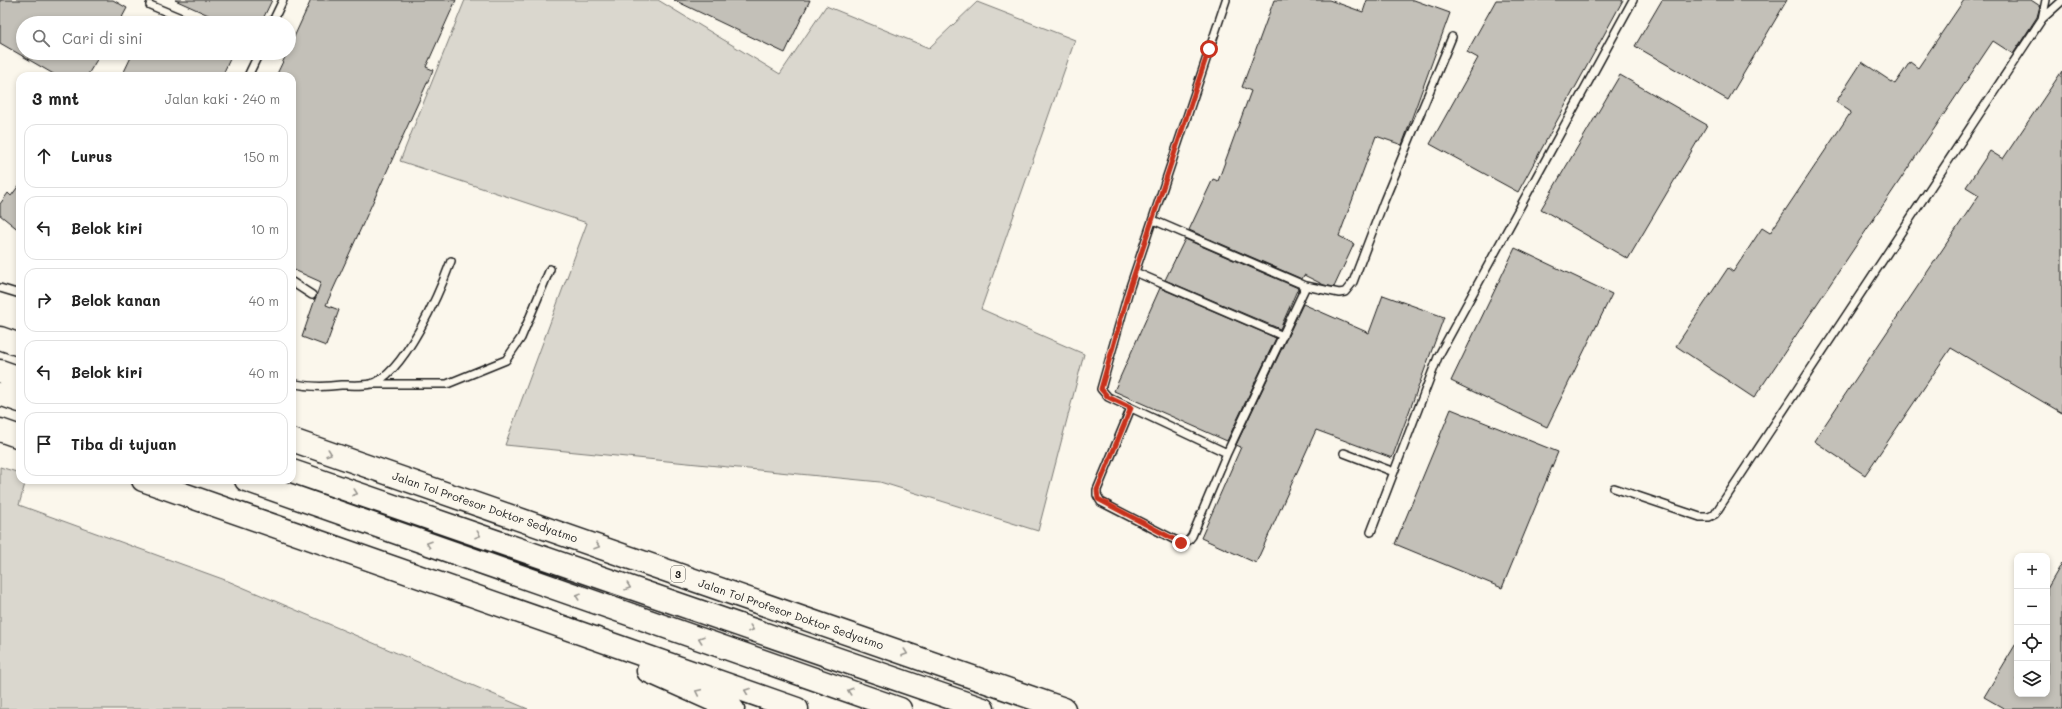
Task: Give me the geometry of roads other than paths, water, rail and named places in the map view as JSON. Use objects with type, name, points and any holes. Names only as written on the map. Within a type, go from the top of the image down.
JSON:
[{"type":"highway","points":[[0,338],[16,344]]},
{"type":"highway","points":[[0,371],[16,377]]},
{"type":"highway","points":[[0,394],[16,400]]},
{"type":"highway","points":[[0,430],[16,436]]},
{"type":"highway","name":"Jalan Tol Profesor Doktor Sedyatmo","points":[[296,441],[1064,709]]},
{"type":"highway","points":[[296,472],[983,709]]},
{"type":"highway","points":[[147,484],[669,679],[733,709]]},
{"type":"highway","points":[[154,484],[797,709]]},
{"type":"highway","points":[[257,484],[900,709]]},
{"type":"lane","points":[[275,16],[283,0]]},
{"type":"lane","points":[[1226,0],[1135,272],[1101,389],[1108,397],[1227,453]]},
{"type":"lane","points":[[1371,532],[1438,357],[1633,0]]},
{"type":"lane","points":[[2042,19],[2046,0]]},
{"type":"lane","points":[[1614,488],[1700,517],[1709,517],[1715,514],[2042,19],[2060,2]]},
{"type":"lane","points":[[150,5],[176,16]]},
{"type":"lane","points":[[1152,220],[1306,286],[1339,293],[1345,292],[1353,282],[1384,201],[1452,37]]},
{"type":"lane","points":[[250,72],[256,60]]},
{"type":"lane","points":[[372,384],[394,369],[422,326],[443,284],[451,261]]},
{"type":"lane","points":[[296,383],[327,387],[372,384],[447,384],[506,360],[521,338],[550,269]]},
{"type":"lane","points":[[1135,272],[1283,336]]},
{"type":"lane","points":[[296,285],[312,295]]},
{"type":"lane","points":[[1131,408],[1096,495],[1101,502],[1181,543],[1188,541],[1192,536],[1227,453],[1306,286]]},
{"type":"lane","points":[[0,288],[16,293]]},
{"type":"lane","points":[[1344,453],[1394,472]]}]
